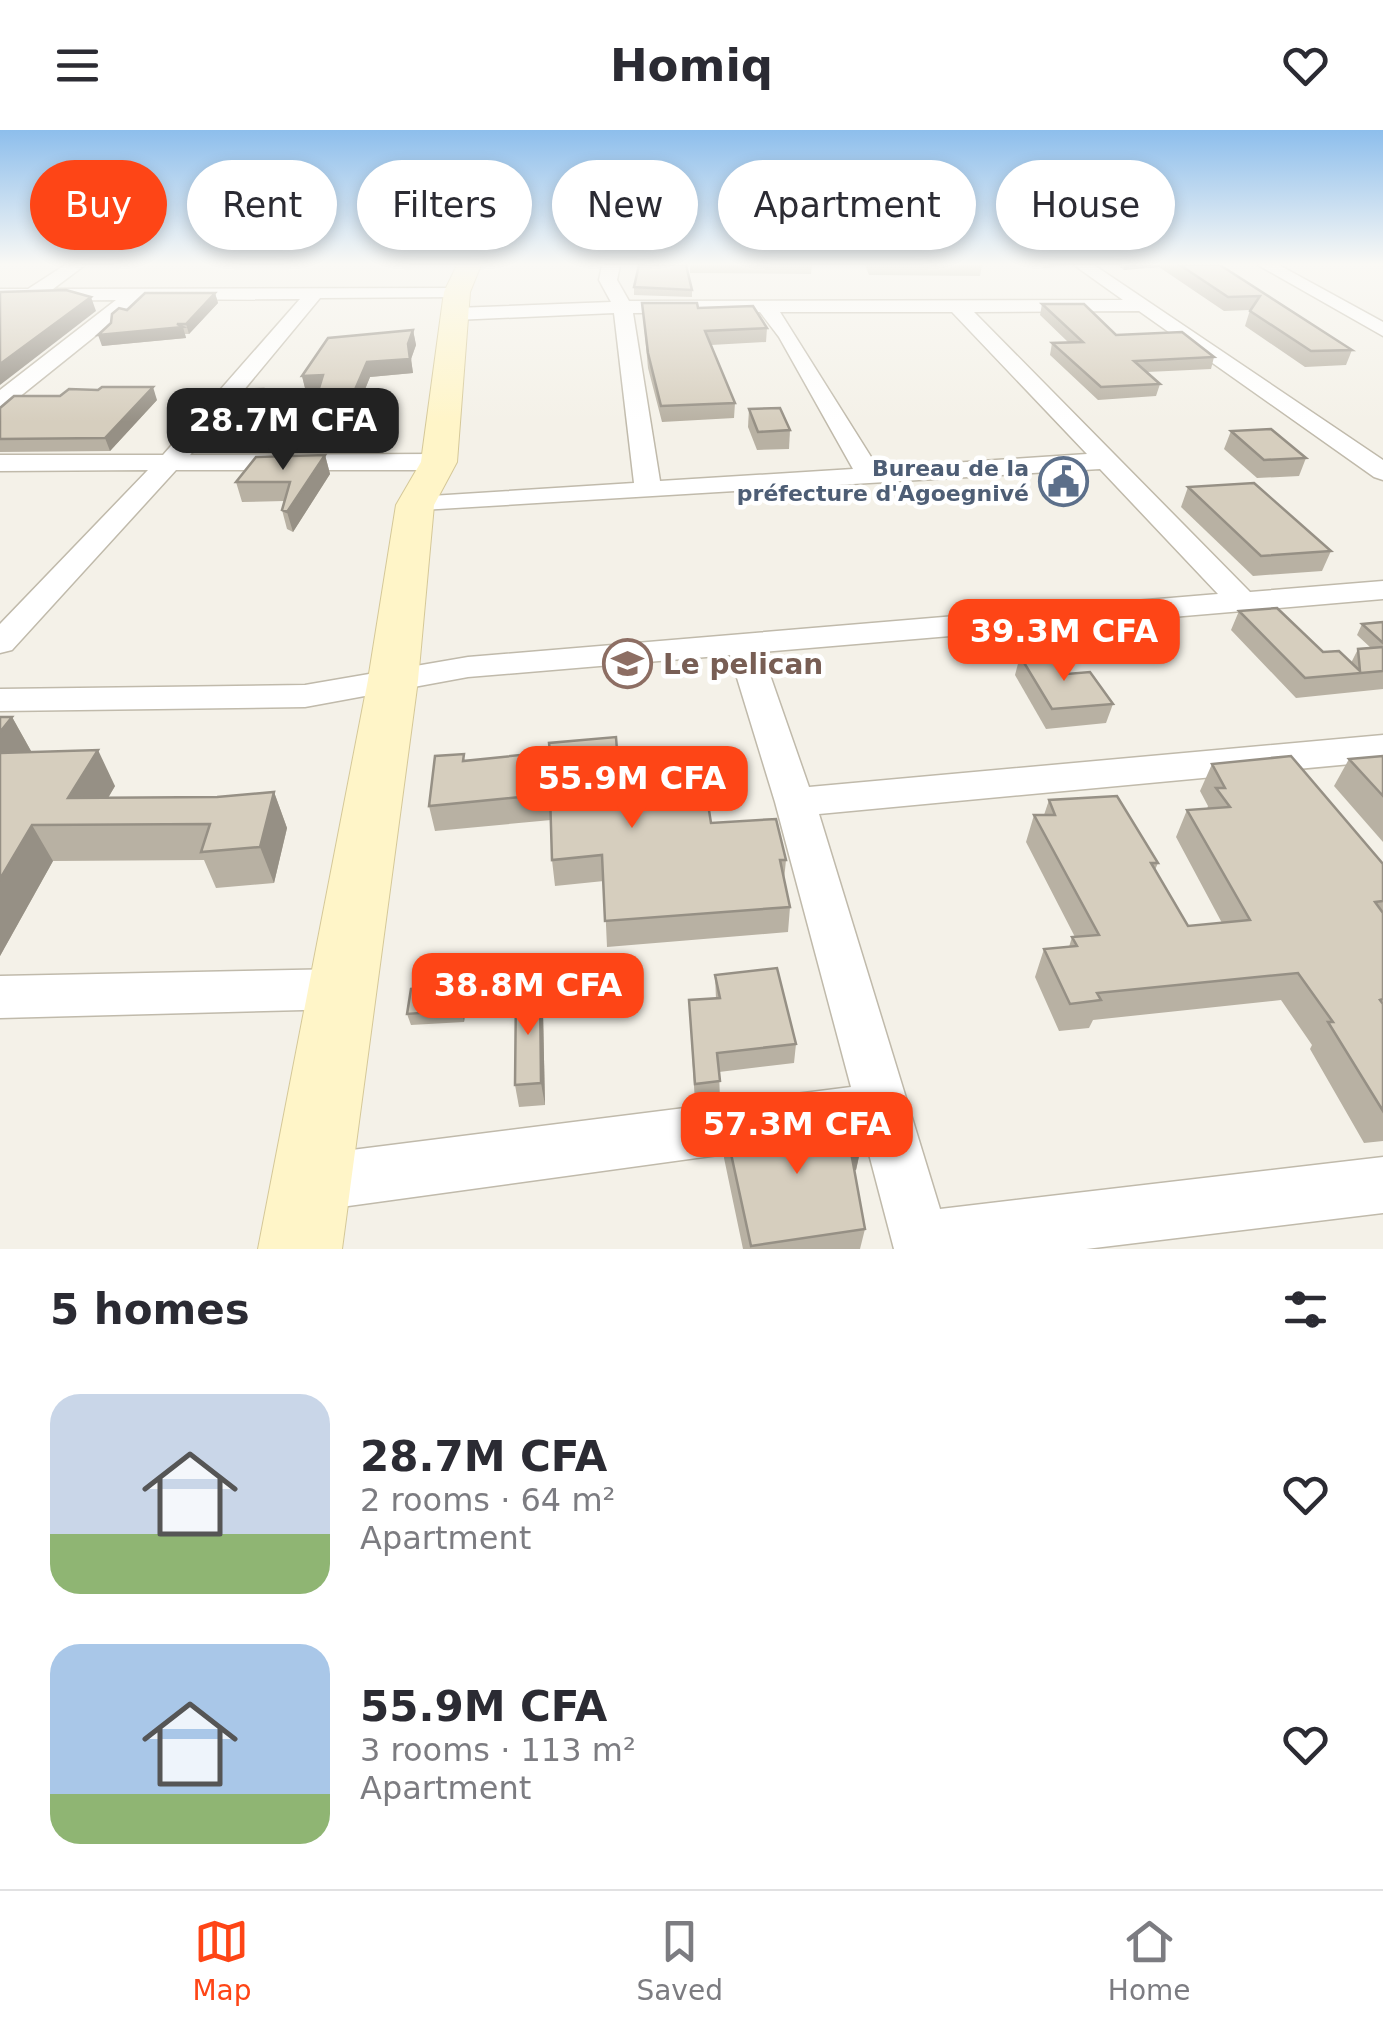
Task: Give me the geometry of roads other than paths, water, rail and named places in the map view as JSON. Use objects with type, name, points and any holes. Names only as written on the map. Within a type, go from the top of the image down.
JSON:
[{"type":"street","points":[[0,401],[106,317]]},
{"type":"street","points":[[0,643],[171,461],[294,317]]},
{"type":"street","points":[[300,1249],[456,317]]},
{"type":"street","points":[[624,317],[648,490]]},
{"type":"street","points":[[774,317],[870,476]]},
{"type":"street","points":[[968,317],[1241,600]]},
{"type":"street","points":[[1156,317],[1222,358],[1383,472]]},
{"type":"street","points":[[1360,317],[1383,330]]},
{"type":"street","points":[[1348,446],[1383,443]]},
{"type":"street","points":[[0,463],[171,461],[427,484],[648,490],[1104,461]]},
{"type":"street","points":[[0,700],[306,696],[468,667],[1383,590]]},
{"type":"street","points":[[742,642],[795,802],[922,1245],[1383,1185]]},
{"type":"street","points":[[795,802],[1294,772],[1383,748]]},
{"type":"street","points":[[0,997],[343,989]]},
{"type":"street","points":[[312,1183],[882,1108]]},
{"type":"place","name":"Bureau de la préfecture d'Agoegnivé","points":[[1064,481]]},
{"type":"place","name":"Le pelican","points":[[628,664]]}]
